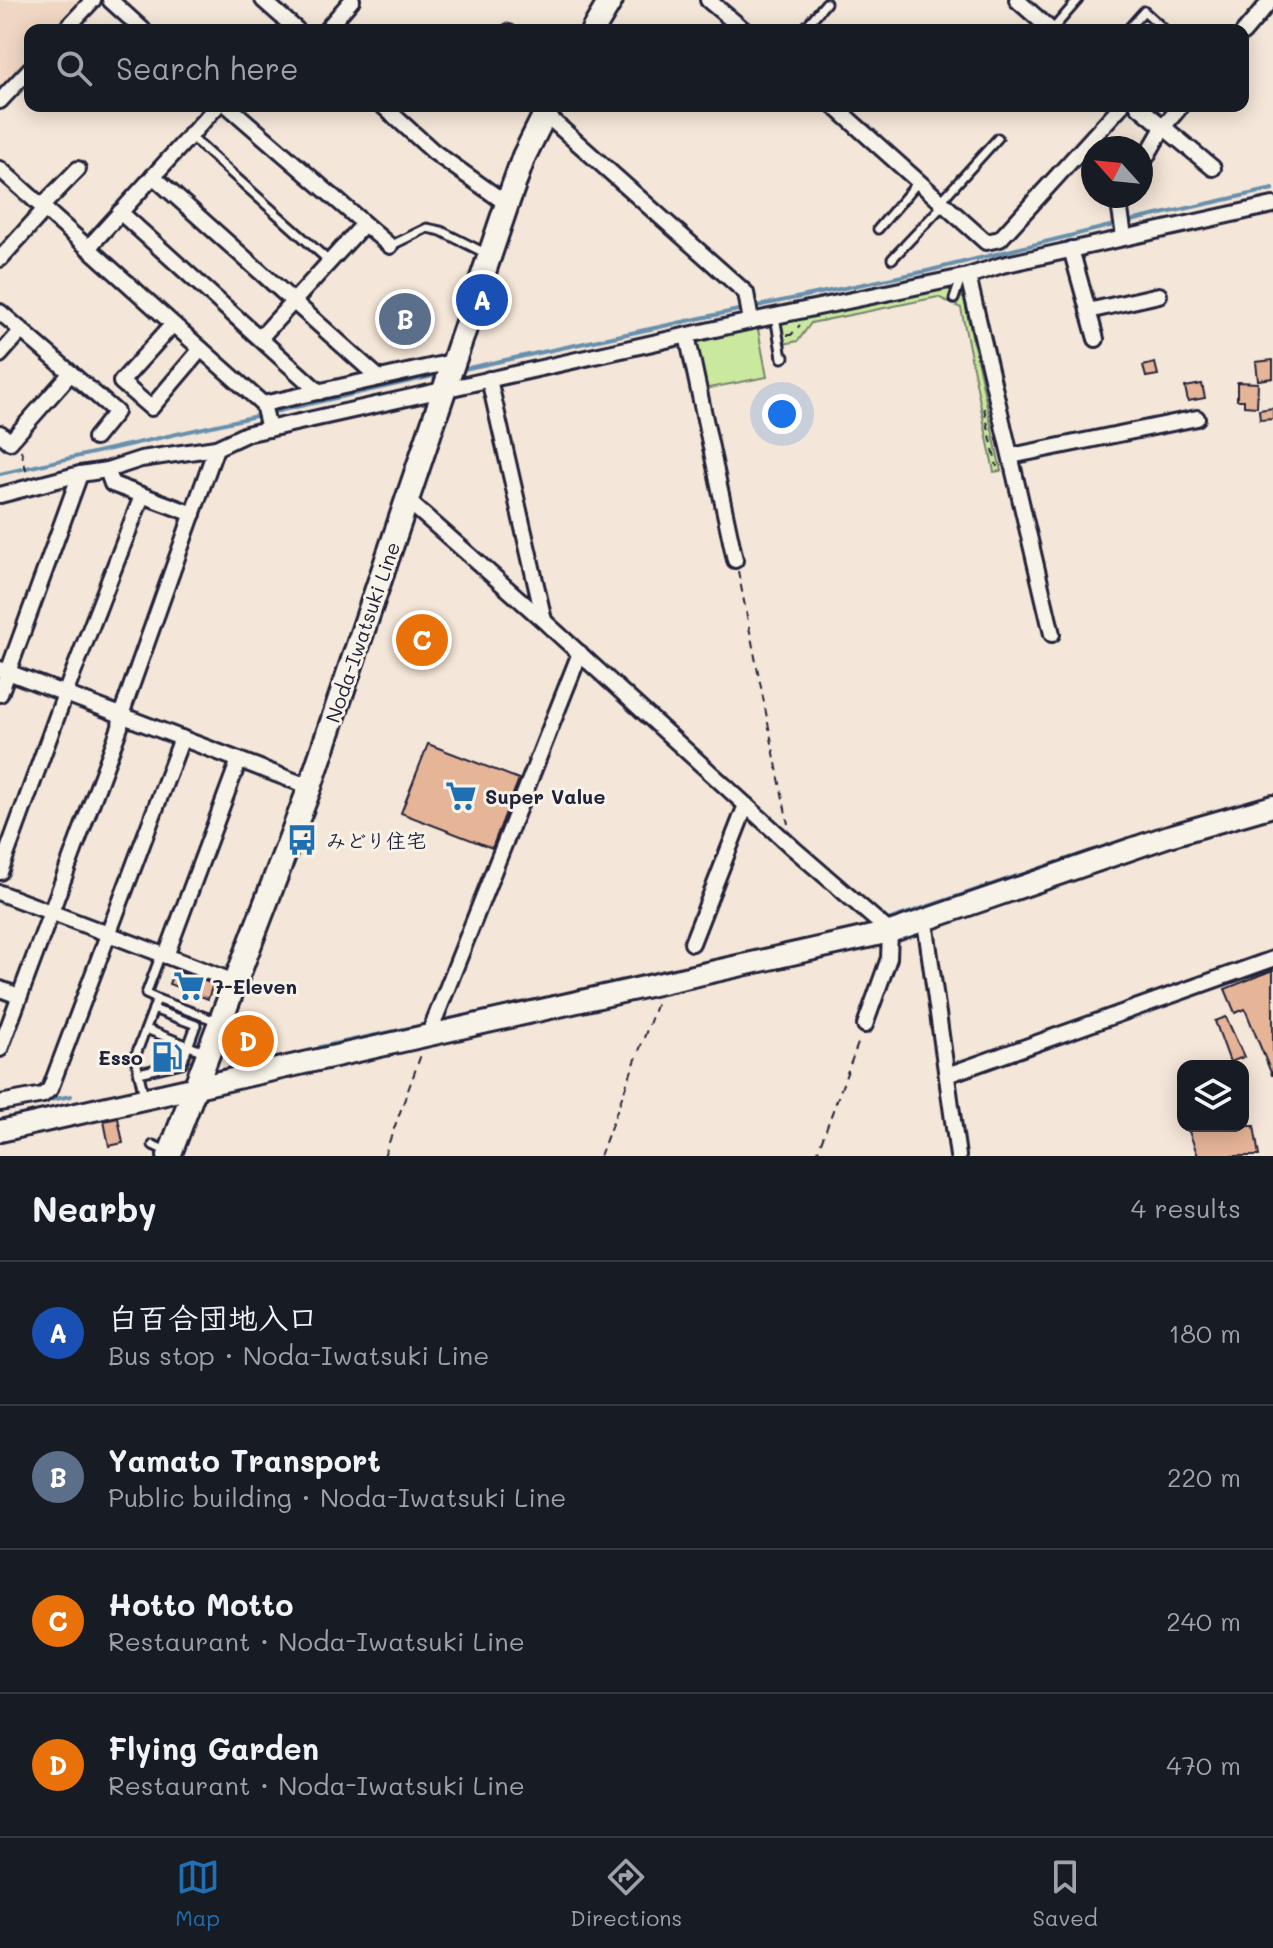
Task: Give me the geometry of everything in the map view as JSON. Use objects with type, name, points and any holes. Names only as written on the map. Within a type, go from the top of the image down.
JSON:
[{"type":"main road","points":[[597,24],[611,0]]},
{"type":"main road","name":"Noda-Iwatsuki Line","points":[[164,1151],[195,1086],[198,1050],[220,1022],[310,787],[489,255],[524,156],[545,112]]},
{"type":"street","points":[[71,24],[93,0]]},
{"type":"street","points":[[110,0],[136,24]]},
{"type":"street","points":[[263,0],[290,24]]},
{"type":"street","points":[[331,24],[352,0]]},
{"type":"street","points":[[708,0],[737,24]]},
{"type":"street","points":[[1249,26],[1271,0]]},
{"type":"street","points":[[1026,3],[1045,24]]},
{"type":"street","points":[[0,101],[24,75]]},
{"type":"street","points":[[88,248],[212,112]]},
{"type":"street","points":[[235,112],[390,246]]},
{"type":"street","points":[[390,112],[434,152],[507,204]]},
{"type":"street","points":[[548,112],[746,293],[751,321]]},
{"type":"street","points":[[841,112],[986,242],[1000,239],[1116,112]]},
{"type":"street","points":[[1146,112],[1213,168]]},
{"type":"street","points":[[1153,145],[1176,112]]},
{"type":"street","points":[[0,169],[263,404],[269,429]]},
{"type":"street","points":[[0,259],[78,169]]},
{"type":"street","points":[[153,176],[379,378]]},
{"type":"street","points":[[2,499],[80,474],[107,470],[141,459],[216,448],[246,434],[751,321],[965,277],[1124,236],[1273,205]]},
{"type":"street","points":[[1120,208],[1124,236]]},
{"type":"street","points":[[120,212],[319,392]]},
{"type":"street","points":[[261,337],[364,224]]},
{"type":"street","points":[[1071,249],[1096,339]]},
{"type":"street","points":[[965,277],[1052,634]]},
{"type":"street","points":[[1088,311],[1159,295]]},
{"type":"street","points":[[0,312],[116,412],[95,438]]},
{"type":"street","points":[[173,324],[121,382],[151,408],[201,349]]},
{"type":"street","points":[[0,355],[22,330]]},
{"type":"street","points":[[687,335],[735,560]]},
{"type":"street","points":[[263,404],[452,362]]},
{"type":"street","points":[[0,433],[10,442],[71,373]]},
{"type":"street","points":[[489,379],[544,621]]},
{"type":"street","points":[[1011,456],[1197,418]]},
{"type":"street","points":[[0,1049],[120,727],[121,715],[216,448]]},
{"type":"street","points":[[107,470],[112,484],[193,514]]},
{"type":"street","points":[[0,694],[4,671],[80,474]]},
{"type":"street","points":[[0,872],[142,496]]},
{"type":"street","points":[[407,500],[887,931],[889,958],[865,1025]]},
{"type":"street","points":[[431,1033],[580,653]]},
{"type":"street","points":[[4,671],[310,787]]},
{"type":"street","points":[[0,1103],[43,1095],[50,1089],[182,738]]},
{"type":"street","points":[[164,955],[239,760]]},
{"type":"street","points":[[692,943],[746,805]]},
{"type":"street","points":[[0,1131],[53,1126],[195,1086],[887,931],[925,921],[1169,836],[1273,806]]},
{"type":"street","points":[[0,893],[235,982]]},
{"type":"street","points":[[925,921],[958,1156]]},
{"type":"street","points":[[947,1075],[1273,959]]},
{"type":"street","points":[[0,989],[19,996]]},
{"type":"lane","points":[[1056,24],[1078,0]]},
{"type":"lane","points":[[808,24],[826,3]]},
{"type":"lane","points":[[1132,24],[1144,11],[1158,24]]},
{"type":"lane","points":[[190,136],[330,262]]},
{"type":"lane","points":[[892,259],[998,138]]},
{"type":"lane","points":[[878,229],[919,181]]},
{"type":"lane","points":[[390,246],[427,228],[441,231],[489,255]]},
{"type":"lane","points":[[954,299],[965,277]]},
{"type":"lane","points":[[775,316],[784,357]]},
{"type":"lane","points":[[164,955],[146,994],[220,1022]]},
{"type":"lane","points":[[136,1104],[139,1073],[135,1057],[157,999]]},
{"type":"lane","points":[[153,1009],[196,1025],[198,1050]]},
{"type":"lane","points":[[146,1029],[198,1050]]},
{"type":"lane","points":[[139,1073],[182,1063],[198,1050]]},
{"type":"path","points":[[778,336],[791,335],[804,320]]},
{"type":"path","points":[[985,409],[997,467]]},
{"type":"path","points":[[25,461],[27,477]]},
{"type":"path","points":[[735,560],[793,848]]},
{"type":"path","points":[[600,1156],[665,982]]},
{"type":"path","points":[[816,1156],[865,1025]]},
{"type":"path","points":[[384,1156],[431,1033]]},
{"type":"shaded area","points":[[0,0],[78,0],[56,24],[24,24],[24,61],[0,88]]},
{"type":"green space","points":[[941,285],[964,299],[1001,471],[994,472],[961,308],[938,297],[811,323],[798,341],[783,344],[779,319]]},
{"type":"green space","points":[[758,329],[767,377],[704,389],[695,340]]},
{"type":"building","points":[[1273,360],[1273,378],[1258,380],[1256,362]]},
{"type":"building","points":[[1155,363],[1158,375],[1146,377],[1143,366]]},
{"type":"building","points":[[1237,382],[1258,383],[1257,407],[1244,406],[1244,400],[1237,400]]},
{"type":"building","points":[[1202,384],[1205,398],[1188,401],[1185,387]]},
{"type":"building","points":[[1273,408],[1273,419],[1260,420],[1259,410]]},
{"type":"building","name":"Super Value","points":[[428,744],[519,779],[492,848],[401,813]]},
{"type":"building","points":[[174,970],[213,984],[208,999],[169,984]]},
{"type":"building","points":[[1273,970],[1272,1075],[1245,1009],[1235,1013],[1225,989]]},
{"type":"building","points":[[1226,1017],[1244,1057],[1229,1060],[1215,1021]]},
{"type":"building","points":[[118,1118],[123,1143],[109,1146],[104,1121]]},
{"type":"building","points":[[1249,1126],[1254,1126],[1259,1156],[1198,1156],[1189,1132],[1249,1132]]},
{"type":"waterway","points":[[1126,222],[1273,189]]},
{"type":"waterway","points":[[752,307],[927,271],[1118,224]]},
{"type":"waterway","points":[[459,370],[743,309]]},
{"type":"waterway","points":[[0,474],[442,374]]},
{"type":"waterway","points":[[885,921],[1135,836]]},
{"type":"waterway","points":[[440,1021],[639,978]]},
{"type":"waterway","points":[[320,1047],[428,1024]]},
{"type":"waterway","points":[[45,1101],[71,1096]]},
{"type":"place","name":"白百合団地入口","points":[[482,300]]},
{"type":"place","name":"Yamato Transport","points":[[405,319]]},
{"type":"place","name":"Hotto Motto","points":[[422,640]]},
{"type":"place","name":"Super Value","points":[[461,796]]},
{"type":"place","name":"みどり住宅","points":[[302,840]]},
{"type":"place","name":"7-Eleven","points":[[189,986]]},
{"type":"place","name":"Flying Garden","points":[[248,1041]]},
{"type":"place","name":"Esso","points":[[167,1057]]}]
